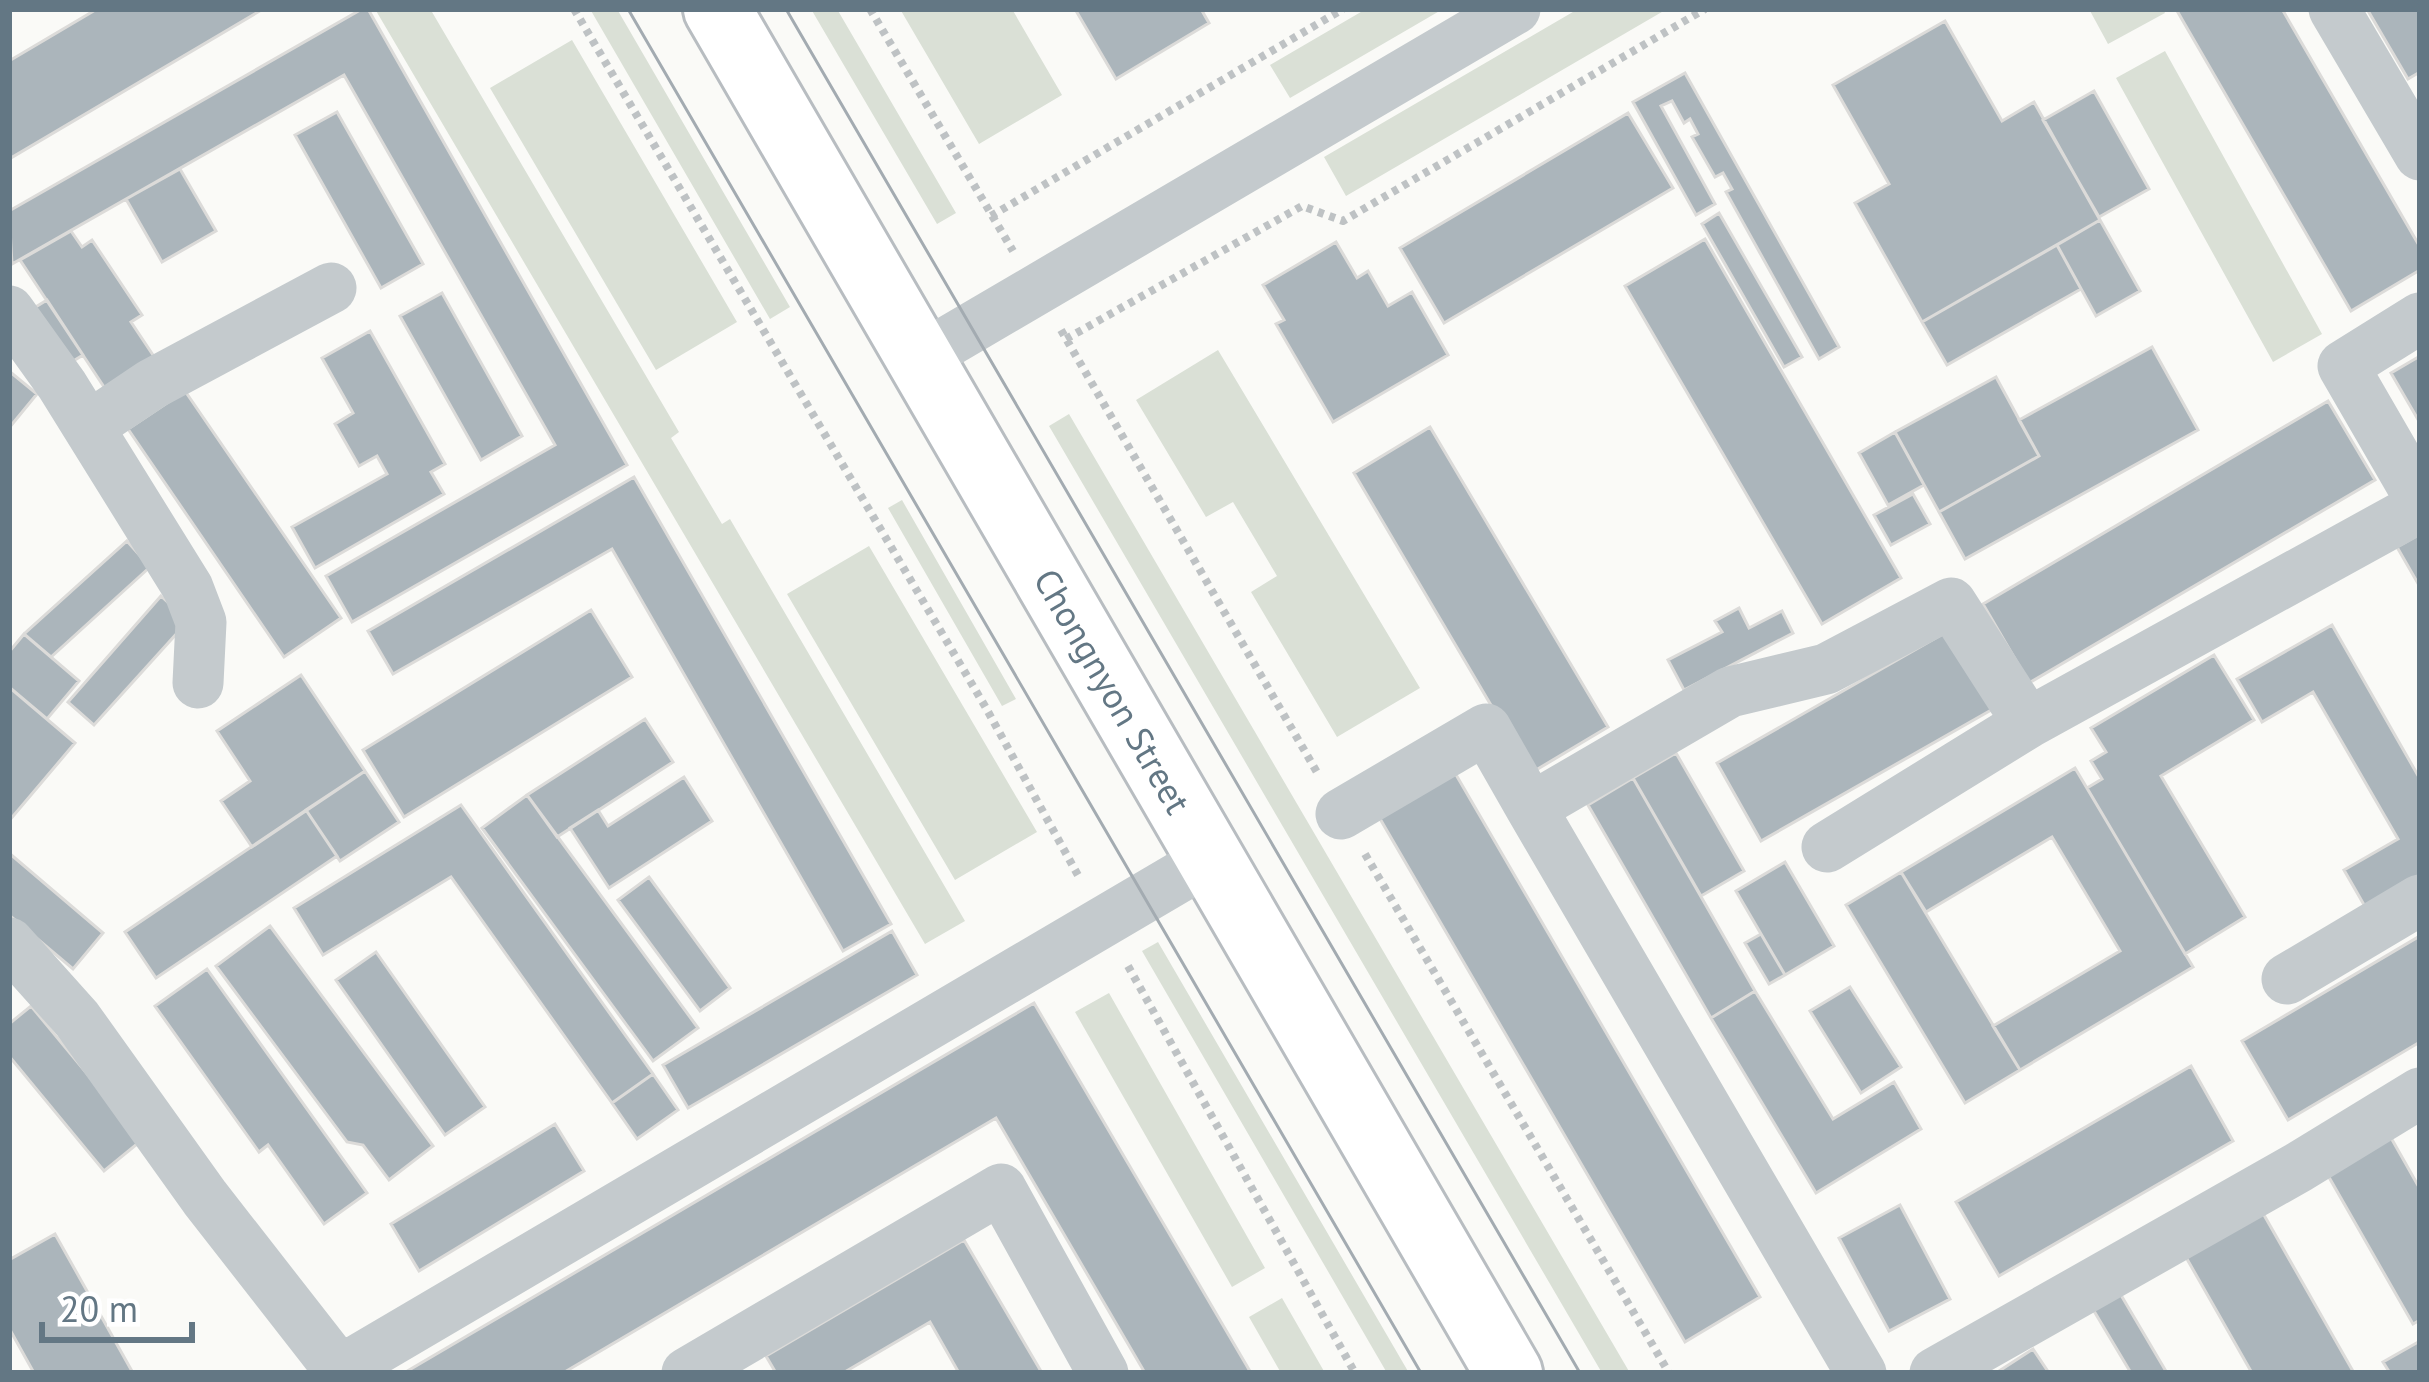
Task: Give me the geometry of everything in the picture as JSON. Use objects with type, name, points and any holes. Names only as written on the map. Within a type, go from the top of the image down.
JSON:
[{"type":"main road","name":"Chongnyon Street","points":[[717,9],[1509,1373]]},
{"type":"street","points":[[920,358],[1515,9]]},
{"type":"street","points":[[2334,9],[2406,99],[2420,155]]},
{"type":"street","points":[[88,427],[152,384],[331,289]]},
{"type":"street","points":[[9,311],[188,588],[201,622],[198,683]]},
{"type":"street","points":[[1827,847],[2028,723],[2420,503],[2343,365],[2420,318]]},
{"type":"street","points":[[1532,808],[1730,692],[1826,669],[1951,603],[2028,723]]},
{"type":"street","points":[[1341,814],[1486,729],[1861,1373]]},
{"type":"street","points":[[9,944],[77,1019],[338,1372],[1210,859]]},
{"type":"street","points":[[2287,979],[2420,900]]},
{"type":"street","points":[[1935,1373],[2420,1093]]},
{"type":"street","points":[[686,1373],[1001,1189],[1103,1373]]},
{"type":"path","points":[[574,9],[986,709],[1355,1373]]},
{"type":"path","points":[[870,9],[1669,1373]]},
{"type":"path","points":[[991,216],[1343,9]]},
{"type":"path","points":[[1066,338],[1302,206],[1343,221],[1705,9]]},
{"type":"shaded area","points":[[375,9],[432,12],[679,432],[671,438],[722,524],[730,519],[965,921],[925,944]]},
{"type":"shaded area","points":[[590,9],[617,9],[790,307],[770,319]]},
{"type":"shaded area","points":[[811,9],[837,9],[956,213],[937,224]]},
{"type":"shaded area","points":[[900,9],[1012,9],[1062,95],[979,144]]},
{"type":"shaded area","points":[[1366,9],[1443,9],[1290,98],[1270,65]]},
{"type":"shaded area","points":[[1578,9],[1667,9],[1346,196],[1324,157]]},
{"type":"shaded area","points":[[2089,9],[2163,9],[2165,13],[2108,44]]},
{"type":"shaded area","points":[[572,40],[737,322],[656,370],[490,88]]},
{"type":"shaded area","points":[[2165,51],[2322,334],[2273,362],[2116,78]]},
{"type":"shaded area","points":[[1218,350],[1420,688],[1337,737],[1251,592],[1277,576],[1233,502],[1206,517],[1136,400]]},
{"type":"shaded area","points":[[1069,414],[1630,1373],[1602,1373],[1049,426]]},
{"type":"shaded area","points":[[902,500],[1016,699],[1002,706],[888,508]]},
{"type":"shaded area","points":[[869,546],[1037,832],[955,880],[787,594]]},
{"type":"shaded area","points":[[1158,942],[1409,1373],[1387,1373],[1142,951]]},
{"type":"shaded area","points":[[1109,993],[1265,1268],[1232,1287],[1075,1012]]},
{"type":"shaded area","points":[[1282,1298],[1325,1373],[1281,1373],[1249,1317]]},
{"type":"building","points":[[97,9],[263,9],[9,159],[9,61]]},
{"type":"building","points":[[368,9],[627,465],[352,622],[326,576],[555,445],[344,75],[12,264],[9,211]]},
{"type":"building","points":[[1075,9],[1201,9],[1209,23],[1116,79]]},
{"type":"building","points":[[2176,9],[2282,9],[2420,247],[2420,270],[2351,311]]},
{"type":"building","points":[[2367,9],[2420,9],[2420,72],[2408,79]]},
{"type":"building","points":[[1945,21],[2002,121],[2034,102],[2100,220],[1922,322],[1855,203],[1889,184],[1833,85]]},
{"type":"building","points":[[1685,73],[1839,347],[1819,359],[1726,192],[1732,189],[1723,173],[1715,177],[1692,137],[1698,134],[1690,119],[1684,123],[1672,101],[1661,106],[1715,204],[1696,215],[1633,102]]},
{"type":"building","points":[[2094,91],[2149,189],[2099,217],[2043,120]]},
{"type":"building","points":[[337,112],[423,264],[381,288],[295,135]]},
{"type":"building","points":[[1628,113],[1673,188],[1444,323],[1400,248]]},
{"type":"building","points":[[180,169],[216,231],[162,262],[126,199]]},
{"type":"building","points":[[1719,213],[1802,357],[1784,367],[1702,224]]},
{"type":"building","points":[[2100,220],[2140,291],[2096,316],[2057,245]]},
{"type":"building","points":[[71,231],[82,247],[92,240],[142,315],[131,322],[157,361],[108,393],[20,260]]},
{"type":"building","points":[[1705,239],[1901,578],[1822,624],[1625,286]]},
{"type":"building","points":[[1336,242],[1357,278],[1368,271],[1388,306],[1412,292],[1448,355],[1333,422],[1276,324],[1284,320],[1263,285]]},
{"type":"building","points":[[2057,245],[2081,289],[1947,365],[1922,322]]},
{"type":"building","points":[[442,293],[522,436],[481,460],[400,316]]},
{"type":"building","points":[[47,300],[83,355],[70,363],[34,308]]},
{"type":"building","points":[[370,331],[445,464],[431,472],[444,494],[315,568],[292,527],[387,474],[377,456],[359,466],[335,424],[353,413],[322,358]]},
{"type":"building","points":[[2152,347],[2198,430],[1965,559],[1939,512],[2039,456],[2019,420]]},
{"type":"building","points":[[2420,356],[2420,423],[2391,373]]},
{"type":"building","points":[[9,371],[37,394],[9,428]]},
{"type":"building","points":[[1996,377],[2039,456],[1939,512],[1895,432]]},
{"type":"building","points":[[185,391],[341,618],[284,657],[128,429]]},
{"type":"building","points":[[2328,401],[2375,480],[2029,683],[1983,604]]},
{"type":"building","points":[[1430,427],[1608,727],[1531,773],[1354,473]]},
{"type":"building","points":[[1895,432],[1924,485],[1888,505],[1859,453]]},
{"type":"building","points":[[634,477],[891,924],[843,951],[612,549],[393,674],[368,631]]},
{"type":"building","points":[[1913,494],[1930,524],[1891,545],[1874,515]]},
{"type":"building","points":[[2420,534],[2420,587],[2397,547]]},
{"type":"building","points":[[127,541],[150,567],[51,657],[24,634]]},
{"type":"building","points":[[161,596],[188,621],[94,725],[68,702]]},
{"type":"building","points":[[1739,608],[1749,628],[1782,611],[1793,633],[1684,690],[1668,660],[1722,632],[1715,621]]},
{"type":"building","points":[[591,610],[632,677],[404,817],[363,750]]},
{"type":"building","points":[[2332,625],[2420,779],[2420,880],[2367,910],[2344,870],[2398,839],[2313,692],[2262,722],[2237,679]]},
{"type":"building","points":[[1948,631],[1993,709],[1761,841],[1717,763]]},
{"type":"building","points":[[24,634],[79,681],[47,719],[9,687],[9,652]]},
{"type":"building","points":[[2214,655],[2254,720],[2161,776],[2245,917],[2185,954],[2087,788],[2102,779],[2091,761],[2106,752],[2091,728]]},
{"type":"building","points":[[301,675],[365,771],[252,847],[221,801],[250,781],[217,731]]},
{"type":"building","points":[[9,687],[75,743],[9,821]]},
{"type":"building","points":[[645,719],[673,762],[557,837],[527,795]]},
{"type":"building","points":[[1676,753],[1744,871],[1701,896],[1633,778]]},
{"type":"building","points":[[2075,768],[2193,967],[2020,1070],[1993,1026],[2120,951],[2052,837],[1926,912],[1901,872]]},
{"type":"building","points":[[365,771],[399,822],[340,861],[306,810]]},
{"type":"building","points":[[1455,773],[1760,1297],[1685,1342],[1379,817]]},
{"type":"building","points":[[684,777],[712,821],[609,888],[570,828],[598,810],[608,826]]},
{"type":"building","points":[[1633,778],[1755,991],[1711,1018],[1588,805]]},
{"type":"building","points":[[527,795],[698,1028],[653,1061],[482,828]]},
{"type":"building","points":[[461,805],[653,1074],[612,1103],[451,877],[323,955],[294,908]]},
{"type":"building","points":[[306,810],[337,856],[156,978],[125,932]]},
{"type":"building","points":[[9,853],[103,933],[73,969],[9,915]]},
{"type":"building","points":[[1785,862],[1834,946],[1785,975],[1736,891]]},
{"type":"building","points":[[1901,872],[2020,1070],[1965,1103],[1846,905]]},
{"type":"building","points":[[649,877],[730,988],[700,1011],[618,900]]},
{"type":"building","points":[[270,926],[433,1146],[389,1180],[363,1145],[347,1142],[216,966]]},
{"type":"building","points":[[892,931],[917,975],[688,1108],[663,1065]]},
{"type":"building","points":[[1761,934],[1785,975],[1769,984],[1745,943]]},
{"type":"building","points":[[2420,936],[2420,1042],[2288,1120],[2242,1041]]},
{"type":"building","points":[[376,952],[485,1107],[445,1135],[336,980]]},
{"type":"building","points":[[207,969],[367,1193],[324,1224],[268,1145],[259,1152],[155,1006]]},
{"type":"building","points":[[1850,987],[1901,1067],[1861,1093],[1810,1011]]},
{"type":"building","points":[[1755,991],[1833,1119],[1894,1082],[1921,1129],[1816,1193],[1711,1018]]},
{"type":"building","points":[[1034,1003],[1251,1373],[1145,1373],[996,1118],[563,1373],[404,1373]]},
{"type":"building","points":[[31,1006],[142,1140],[104,1171],[9,1056],[9,1024]]},
{"type":"building","points":[[2191,1066],[2233,1141],[1999,1276],[1956,1202]]},
{"type":"building","points":[[653,1074],[678,1110],[637,1139],[612,1103]]},
{"type":"building","points":[[555,1124],[584,1171],[419,1271],[391,1224]]},
{"type":"building","points":[[2390,1136],[2420,1189],[2420,1320],[2413,1324],[2326,1172]]},
{"type":"building","points":[[1900,1205],[1950,1299],[1889,1331],[1839,1238]]},
{"type":"building","points":[[2260,1208],[2354,1373],[2252,1373],[2183,1252]]},
{"type":"building","points":[[55,1234],[133,1373],[34,1373],[9,1328],[9,1260]]},
{"type":"building","points":[[964,1240],[1042,1373],[959,1373],[930,1322],[843,1373],[776,1373],[766,1356]]},
{"type":"building","points":[[2118,1290],[2167,1373],[2131,1373],[2091,1306]]},
{"type":"building","points":[[2420,1341],[2420,1373],[2390,1373],[2383,1362]]},
{"type":"building","points":[[2033,1349],[2049,1373],[1996,1373]]},
{"type":"tram line","points":[[628,9],[1421,1373]]},
{"type":"tram line","points":[[786,9],[1580,1373]]}]
